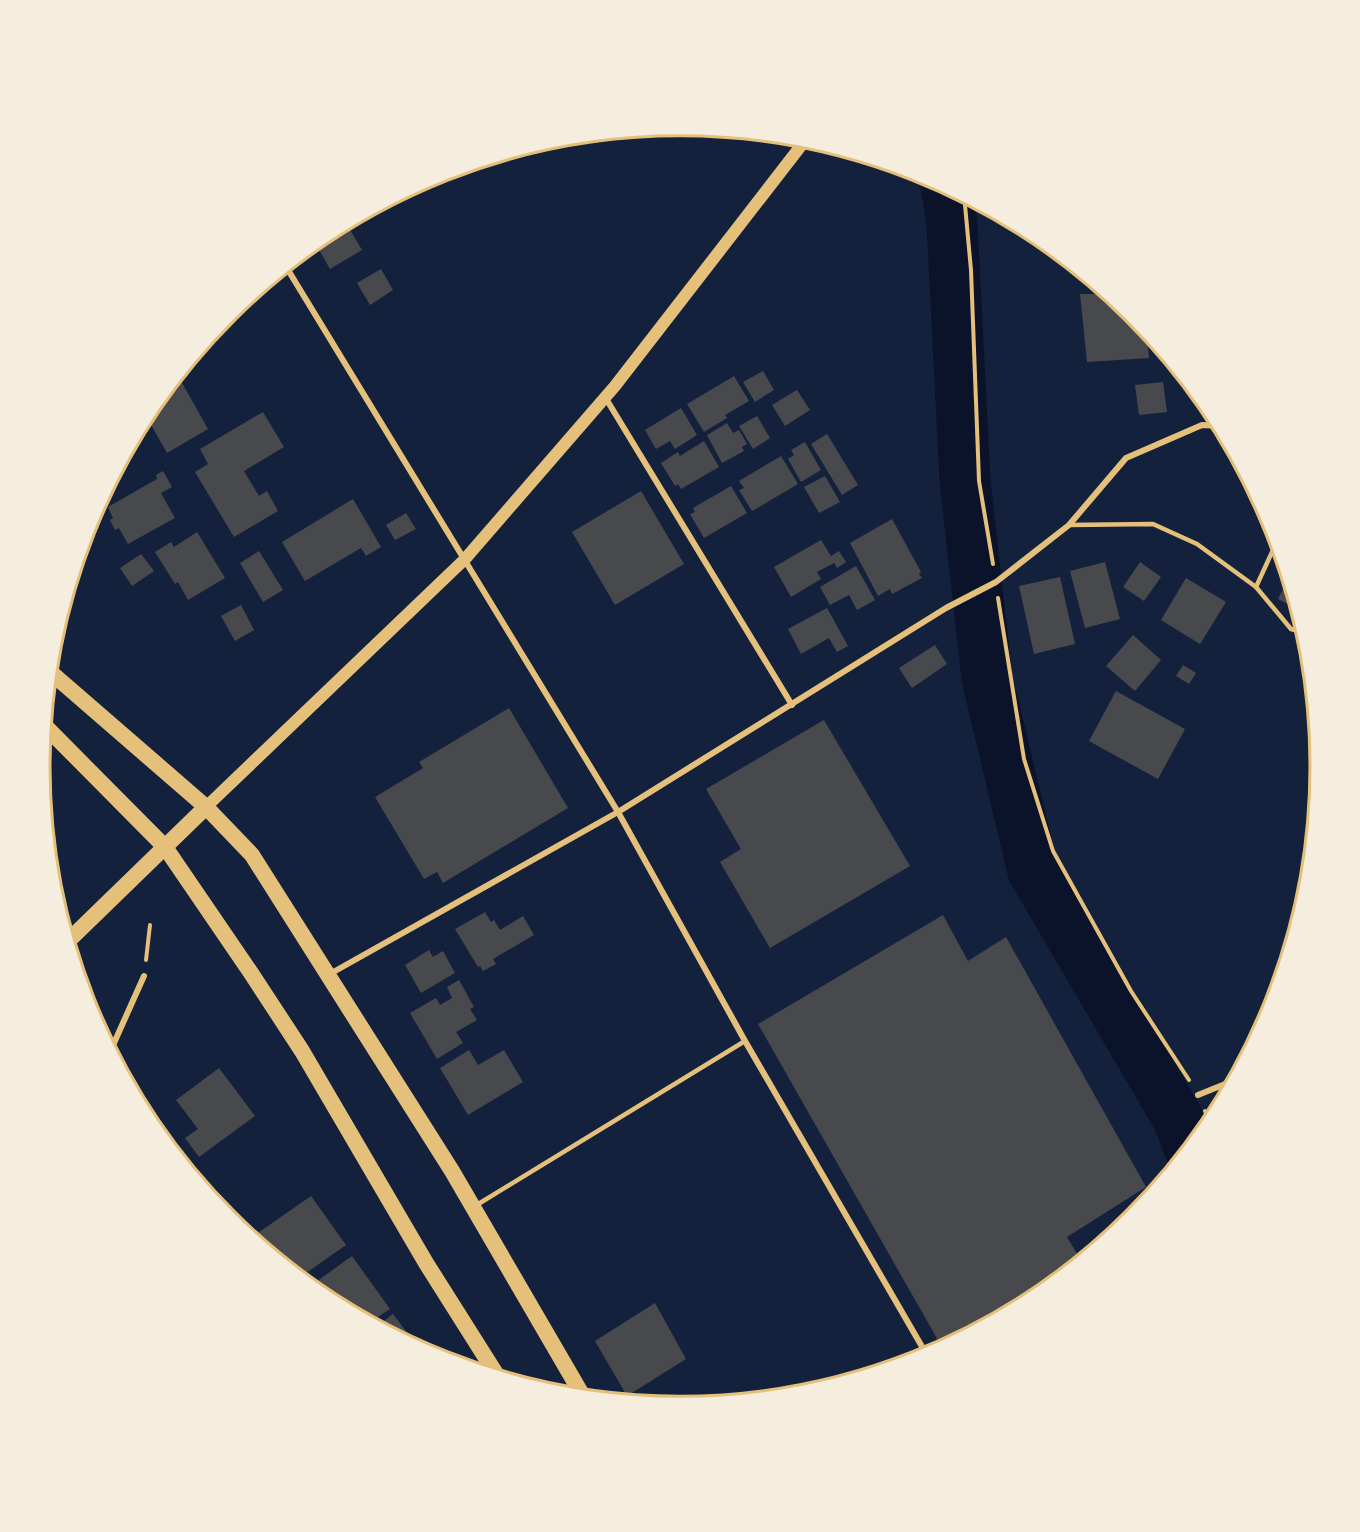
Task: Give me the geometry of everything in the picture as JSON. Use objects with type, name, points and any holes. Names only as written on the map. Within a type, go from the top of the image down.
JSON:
[{"type":"highway","points":[[56,677],[206,807],[252,855],[446,1161],[578,1388]]},
{"type":"highway","points":[[51,732],[165,847],[302,1051],[426,1263],[492,1368]]},
{"type":"highway","points":[[73,936],[206,807]]},
{"type":"main road","points":[[206,807],[465,559],[605,397],[800,147]]},
{"type":"street","points":[[289,272],[618,812],[745,1041],[923,1348]]},
{"type":"street","points":[[605,397],[792,705]]},
{"type":"street","points":[[328,975],[618,812],[946,608],[988,587],[1069,525],[1126,458],[1202,425],[1210,425]]},
{"type":"street","points":[[114,1043],[144,976]]},
{"type":"street","points":[[1198,1095],[1224,1085]]},
{"type":"lane","points":[[1069,525],[1153,524],[1197,544],[1256,587],[1291,629],[1295,630]]},
{"type":"lane","points":[[1256,587],[1273,551]]},
{"type":"lane","points":[[473,1207],[745,1041]]},
{"type":"path","points":[[965,204],[971,270],[979,481],[1024,759],[1053,851],[1131,991],[1198,1095],[1206,1113]]},
{"type":"path","points":[[144,976],[150,925]]},
{"type":"building","points":[[350,230],[362,250],[330,269],[319,250]]},
{"type":"building","points":[[381,269],[393,290],[370,305],[357,283]]},
{"type":"building","points":[[1080,294],[1098,294],[1148,343],[1149,358],[1087,362]]},
{"type":"building","points":[[763,371],[774,390],[755,402],[743,382]]},
{"type":"building","points":[[734,376],[749,401],[725,415],[727,418],[704,432],[687,404]]},
{"type":"building","points":[[181,381],[208,429],[167,453],[151,424]]},
{"type":"building","points":[[1163,382],[1167,412],[1139,415],[1135,385]]},
{"type":"building","points":[[797,390],[810,410],[785,426],[772,405]]},
{"type":"building","points":[[681,408],[697,435],[675,449],[670,441],[656,449],[645,430]]},
{"type":"building","points":[[263,412],[284,447],[244,471],[259,496],[267,491],[278,511],[234,537],[195,472],[208,464],[200,449]]},
{"type":"building","points":[[757,416],[770,438],[753,449],[739,426]]},
{"type":"building","points":[[727,423],[733,433],[739,430],[747,444],[742,447],[744,451],[722,463],[707,435]]},
{"type":"building","points":[[827,434],[858,485],[842,495],[811,444]]},
{"type":"building","points":[[704,441],[719,467],[681,489],[678,484],[675,486],[661,463],[678,452],[680,456]]},
{"type":"building","points":[[805,442],[821,470],[801,482],[788,459],[794,455],[791,450]]},
{"type":"building","points":[[781,456],[798,484],[752,511],[739,490],[744,488],[739,481]]},
{"type":"building","points":[[163,471],[172,487],[161,493],[175,518],[128,544],[119,528],[115,530],[110,520],[113,518],[108,507],[157,479],[156,475]]},
{"type":"building","points":[[825,476],[840,502],[819,513],[804,487]]},
{"type":"building","points":[[731,486],[747,513],[704,538],[690,514],[695,512],[693,508]]},
{"type":"building","points":[[641,491],[684,564],[615,605],[572,532]]},
{"type":"building","points":[[353,499],[381,547],[366,556],[361,548],[305,581],[282,542]]},
{"type":"building","points":[[406,513],[416,529],[395,540],[386,525]]},
{"type":"building","points":[[892,519],[921,572],[919,574],[922,578],[892,594],[890,589],[878,596],[850,543]]},
{"type":"building","points":[[197,532],[225,578],[188,600],[178,582],[175,584],[155,552],[171,542],[174,547]]},
{"type":"building","points":[[821,540],[831,556],[839,551],[846,562],[837,568],[834,563],[817,572],[821,579],[791,597],[774,567]]},
{"type":"building","points":[[259,551],[283,590],[263,602],[240,563]]},
{"type":"building","points":[[141,554],[154,571],[132,586],[120,568]]},
{"type":"building","points":[[1105,562],[1120,619],[1085,628],[1070,571]]},
{"type":"building","points":[[1140,562],[1161,577],[1144,601],[1123,587]]},
{"type":"building","points":[[856,566],[875,600],[857,610],[849,595],[830,605],[820,587]]},
{"type":"building","points":[[1060,577],[1075,644],[1034,654],[1019,586]]},
{"type":"building","points":[[1186,578],[1226,602],[1200,644],[1161,620]]},
{"type":"building","points":[[1284,587],[1289,605],[1278,599]]},
{"type":"building","points":[[241,605],[254,630],[235,641],[221,616]]},
{"type":"building","points":[[827,608],[848,646],[837,652],[829,638],[801,654],[788,629]]},
{"type":"building","points":[[1133,635],[1161,660],[1135,691],[1106,666]]},
{"type":"building","points":[[935,645],[947,664],[912,688],[899,668]]},
{"type":"building","points":[[1183,665],[1196,673],[1189,684],[1176,676]]},
{"type":"building","points":[[1116,691],[1185,729],[1158,779],[1089,741]]},
{"type":"building","points":[[509,708],[568,808],[443,883],[437,872],[424,879],[375,797],[423,768],[419,762]]},
{"type":"building","points":[[824,720],[910,866],[770,948],[720,862],[741,849],[706,789]]},
{"type":"building","points":[[485,912],[500,930],[523,916],[534,935],[493,959],[496,964],[483,971],[480,966],[478,967],[455,929]]},
{"type":"building","points":[[943,915],[968,961],[1006,937],[1146,1187],[1067,1237],[1078,1255],[1064,1266],[995,1312],[938,1341],[758,1024]]},
{"type":"building","points":[[429,950],[433,957],[443,951],[455,973],[421,993],[405,965]]},
{"type":"building","points":[[459,980],[474,1007],[470,1009],[477,1020],[456,1032],[463,1043],[437,1059],[410,1013],[436,998],[440,1005],[452,998],[447,987]]},
{"type":"building","points":[[469,1050],[478,1065],[504,1050],[523,1082],[468,1115],[440,1068]]},
{"type":"building","points":[[219,1068],[255,1116],[199,1157],[185,1138],[198,1129],[176,1100]]},
{"type":"building","points":[[311,1196],[346,1245],[306,1273],[257,1234]]},
{"type":"building","points":[[352,1256],[390,1309],[376,1318],[317,1281]]},
{"type":"building","points":[[655,1303],[686,1359],[630,1394],[626,1394],[595,1341]]},
{"type":"building","points":[[393,1314],[408,1334],[401,1331],[383,1322]]},
{"type":"waterway","points":[[948,196],[952,223],[965,480],[987,678],[1033,871],[1177,1117],[1186,1141]]}]
